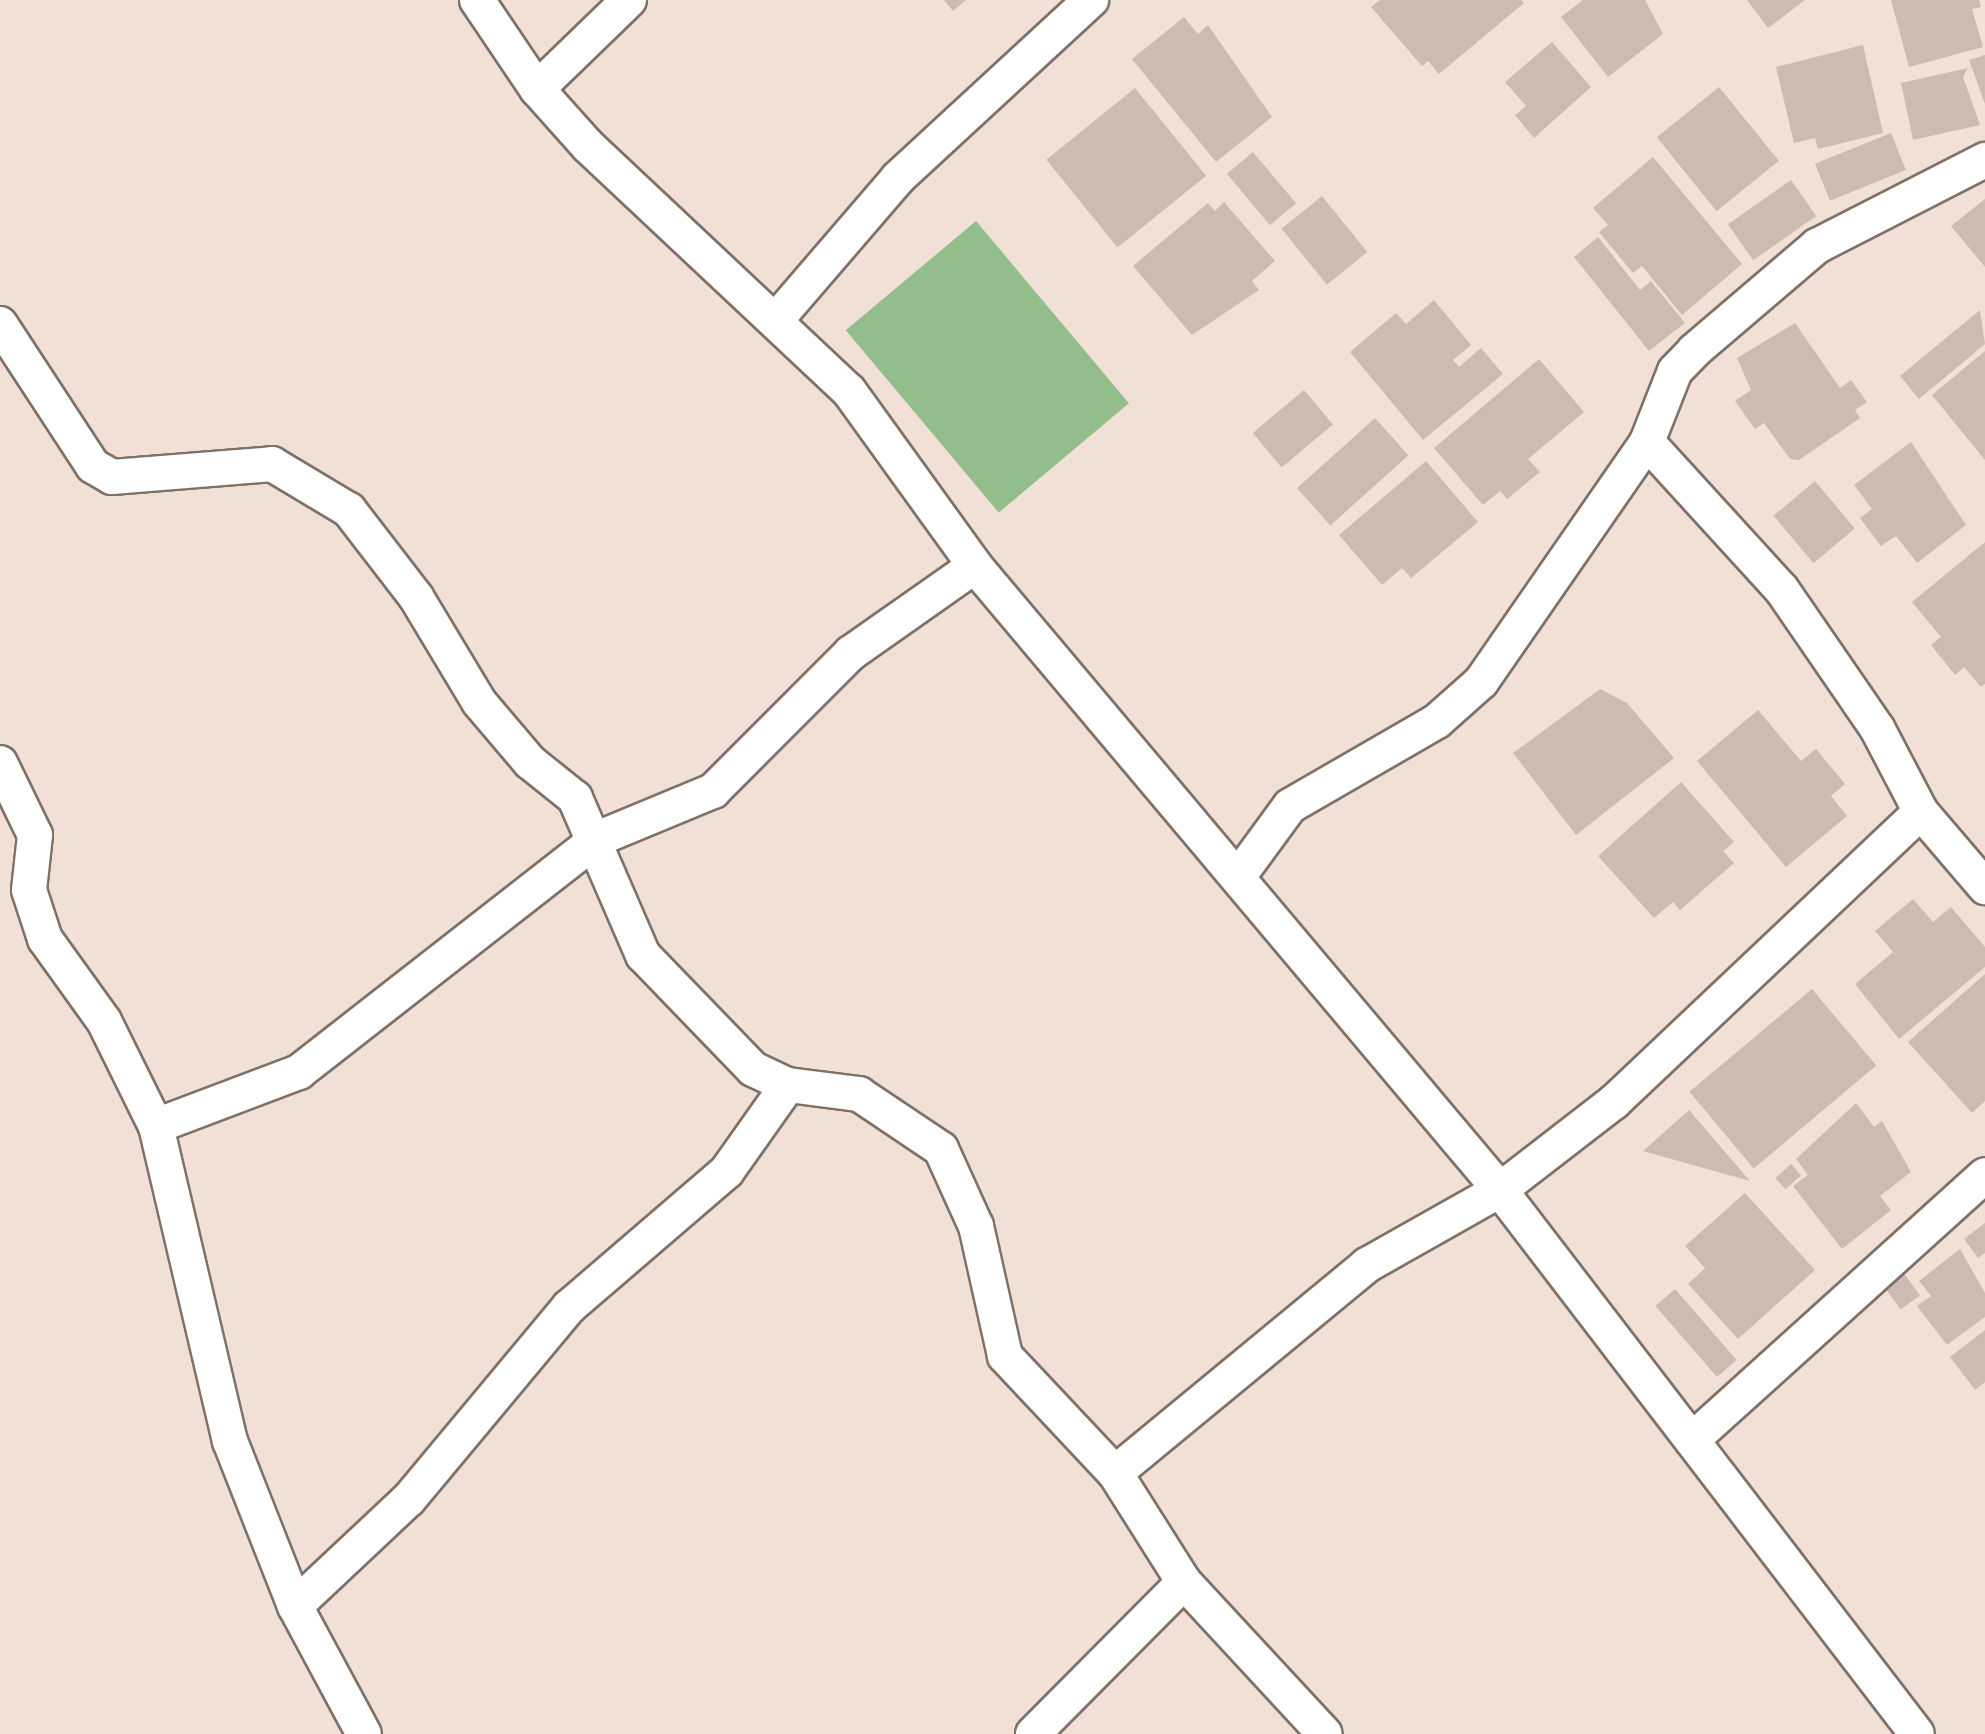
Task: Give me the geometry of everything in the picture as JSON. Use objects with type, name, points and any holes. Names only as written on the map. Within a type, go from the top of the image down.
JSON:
[{"type":"street","points":[[477,0],[537,89],[588,146],[849,391],[975,566],[1500,1190],[1917,1734]]},
{"type":"street","points":[[537,89],[629,0]]},
{"type":"street","points":[[776,320],[898,178],[1091,0]]},
{"type":"street","points":[[1238,877],[1290,806],[1437,721],[1481,682],[1647,442],[1675,371],[1817,246],[1985,160]]},
{"type":"street","points":[[0,324],[93,466],[112,477],[272,464],[349,510],[416,597],[479,702],[530,762],[575,798],[597,839],[643,955],[753,1069],[788,1085],[859,1094],[941,1149],[976,1226],[1005,1356],[1115,1473],[1184,1582],[1325,1734]]},
{"type":"street","points":[[1647,442],[1782,590],[1877,728],[1921,812],[1985,887]]},
{"type":"street","points":[[156,1126],[299,1072],[597,839],[713,791],[851,653],[975,566]]},
{"type":"street","points":[[0,763],[35,835],[29,890],[45,939],[104,1021],[156,1126],[230,1441],[295,1606],[364,1734]]},
{"type":"street","points":[[1115,1473],[1367,1265],[1500,1190],[1700,1027],[1921,812]]},
{"type":"street","points":[[295,1606],[409,1499],[569,1307],[727,1171],[788,1085]]},
{"type":"street","points":[[1692,1440],[1985,1175]]},
{"type":"street","points":[[1033,1734],[1184,1582]]},
{"type":"green space","points":[[976,221],[1129,403],[999,513],[846,330]]},
{"type":"building","points":[[944,0],[966,0],[953,11]]},
{"type":"building","points":[[1380,0],[1521,0],[1524,3],[1439,74],[1428,61],[1422,66],[1371,7]]},
{"type":"building","points":[[1583,0],[1645,0],[1663,34],[1608,77],[1561,17]]},
{"type":"building","points":[[1747,0],[1805,0],[1768,28]]},
{"type":"building","points":[[1891,0],[1979,0],[1981,7],[1972,9],[1983,47],[1909,67]]},
{"type":"building","points":[[1184,17],[1198,34],[1208,25],[1272,117],[1216,162],[1132,59]]},
{"type":"building","points":[[1552,42],[1591,87],[1534,138],[1515,115],[1526,106],[1505,82]]},
{"type":"building","points":[[1863,45],[1883,133],[1818,149],[1815,138],[1794,143],[1776,67]]},
{"type":"building","points":[[1985,55],[1985,104],[1969,60]]},
{"type":"building","points":[[1968,68],[1963,77],[1980,125],[1913,140],[1901,83]]},
{"type":"building","points":[[1719,87],[1779,161],[1717,211],[1657,137]]},
{"type":"building","points":[[1135,88],[1206,176],[1118,248],[1046,160]]},
{"type":"building","points":[[1891,133],[1906,170],[1830,201],[1815,164]]},
{"type":"building","points":[[1253,152],[1296,203],[1270,225],[1227,174]]},
{"type":"building","points":[[1653,157],[1742,264],[1682,315],[1642,266],[1633,273],[1599,232],[1608,225],[1593,208]]},
{"type":"building","points":[[1791,180],[1816,216],[1753,260],[1728,224]]},
{"type":"building","points":[[1322,196],[1367,252],[1327,285],[1282,229]]},
{"type":"building","points":[[1985,199],[1985,267],[1951,226]]},
{"type":"building","points":[[1224,202],[1275,261],[1252,281],[1259,290],[1192,335],[1133,266],[1208,203],[1215,211]]},
{"type":"building","points":[[1598,237],[1640,290],[1651,281],[1685,323],[1649,351],[1574,257]]},
{"type":"building","points":[[1434,300],[1471,345],[1453,360],[1459,367],[1481,348],[1503,374],[1423,440],[1350,352],[1396,313],[1406,324]]},
{"type":"building","points":[[1980,310],[1985,344],[1919,399],[1900,376]]},
{"type":"building","points":[[1795,323],[1840,388],[1851,380],[1867,402],[1855,410],[1860,418],[1799,460],[1790,459],[1764,423],[1755,429],[1735,401],[1751,390],[1737,358]]},
{"type":"building","points":[[1985,351],[1985,460],[1932,395]]},
{"type":"building","points":[[1539,359],[1584,412],[1528,459],[1540,472],[1507,499],[1500,491],[1483,505],[1434,448]]},
{"type":"building","points":[[1304,390],[1333,424],[1282,468],[1253,433]]},
{"type":"building","points":[[1375,418],[1408,455],[1330,525],[1297,488]]},
{"type":"building","points":[[1911,442],[1966,525],[1917,563],[1896,536],[1881,546],[1860,518],[1872,509],[1854,485]]},
{"type":"building","points":[[1426,461],[1478,522],[1411,578],[1402,568],[1382,585],[1339,535]]},
{"type":"building","points":[[1815,481],[1855,528],[1813,563],[1774,516]]},
{"type":"building","points":[[1985,542],[1985,684],[1981,687],[1964,667],[1955,675],[1931,645],[1941,637],[1912,602]]},
{"type":"building","points":[[1600,689],[1627,703],[1674,758],[1576,835],[1513,753]]},
{"type":"building","points":[[1758,710],[1801,761],[1816,749],[1845,784],[1831,796],[1847,816],[1786,867],[1697,761]]},
{"type":"building","points":[[1681,782],[1734,842],[1723,851],[1734,863],[1680,910],[1673,902],[1654,918],[1598,856]]},
{"type":"building","points":[[1913,899],[1933,922],[1951,907],[1985,947],[1985,967],[1899,1039],[1855,984],[1893,952],[1875,931]]},
{"type":"building","points":[[1985,974],[1985,1101],[1972,1113],[1908,1042]]},
{"type":"building","points":[[1812,989],[1876,1066],[1754,1168],[1689,1092]]},
{"type":"building","points":[[1856,1103],[1874,1127],[1882,1121],[1911,1172],[1880,1196],[1891,1210],[1842,1249],[1793,1186],[1808,1175],[1796,1159]]},
{"type":"building","points":[[1689,1110],[1750,1181],[1643,1151]]},
{"type":"building","points":[[1791,1164],[1801,1175],[1785,1189],[1775,1178]]},
{"type":"building","points":[[1745,1193],[1815,1270],[1738,1339],[1688,1284],[1705,1268],[1685,1246]]},
{"type":"building","points":[[1985,1223],[1985,1253],[1978,1258],[1964,1239]]},
{"type":"building","points":[[1960,1249],[1985,1293],[1985,1317],[1947,1345],[1917,1306],[1931,1296],[1919,1281]]},
{"type":"building","points":[[1903,1272],[1920,1295],[1901,1310],[1884,1286]]},
{"type":"building","points":[[1675,1289],[1737,1360],[1717,1377],[1655,1306]]},
{"type":"building","points":[[1985,1330],[1985,1382],[1975,1390],[1950,1357]]}]
